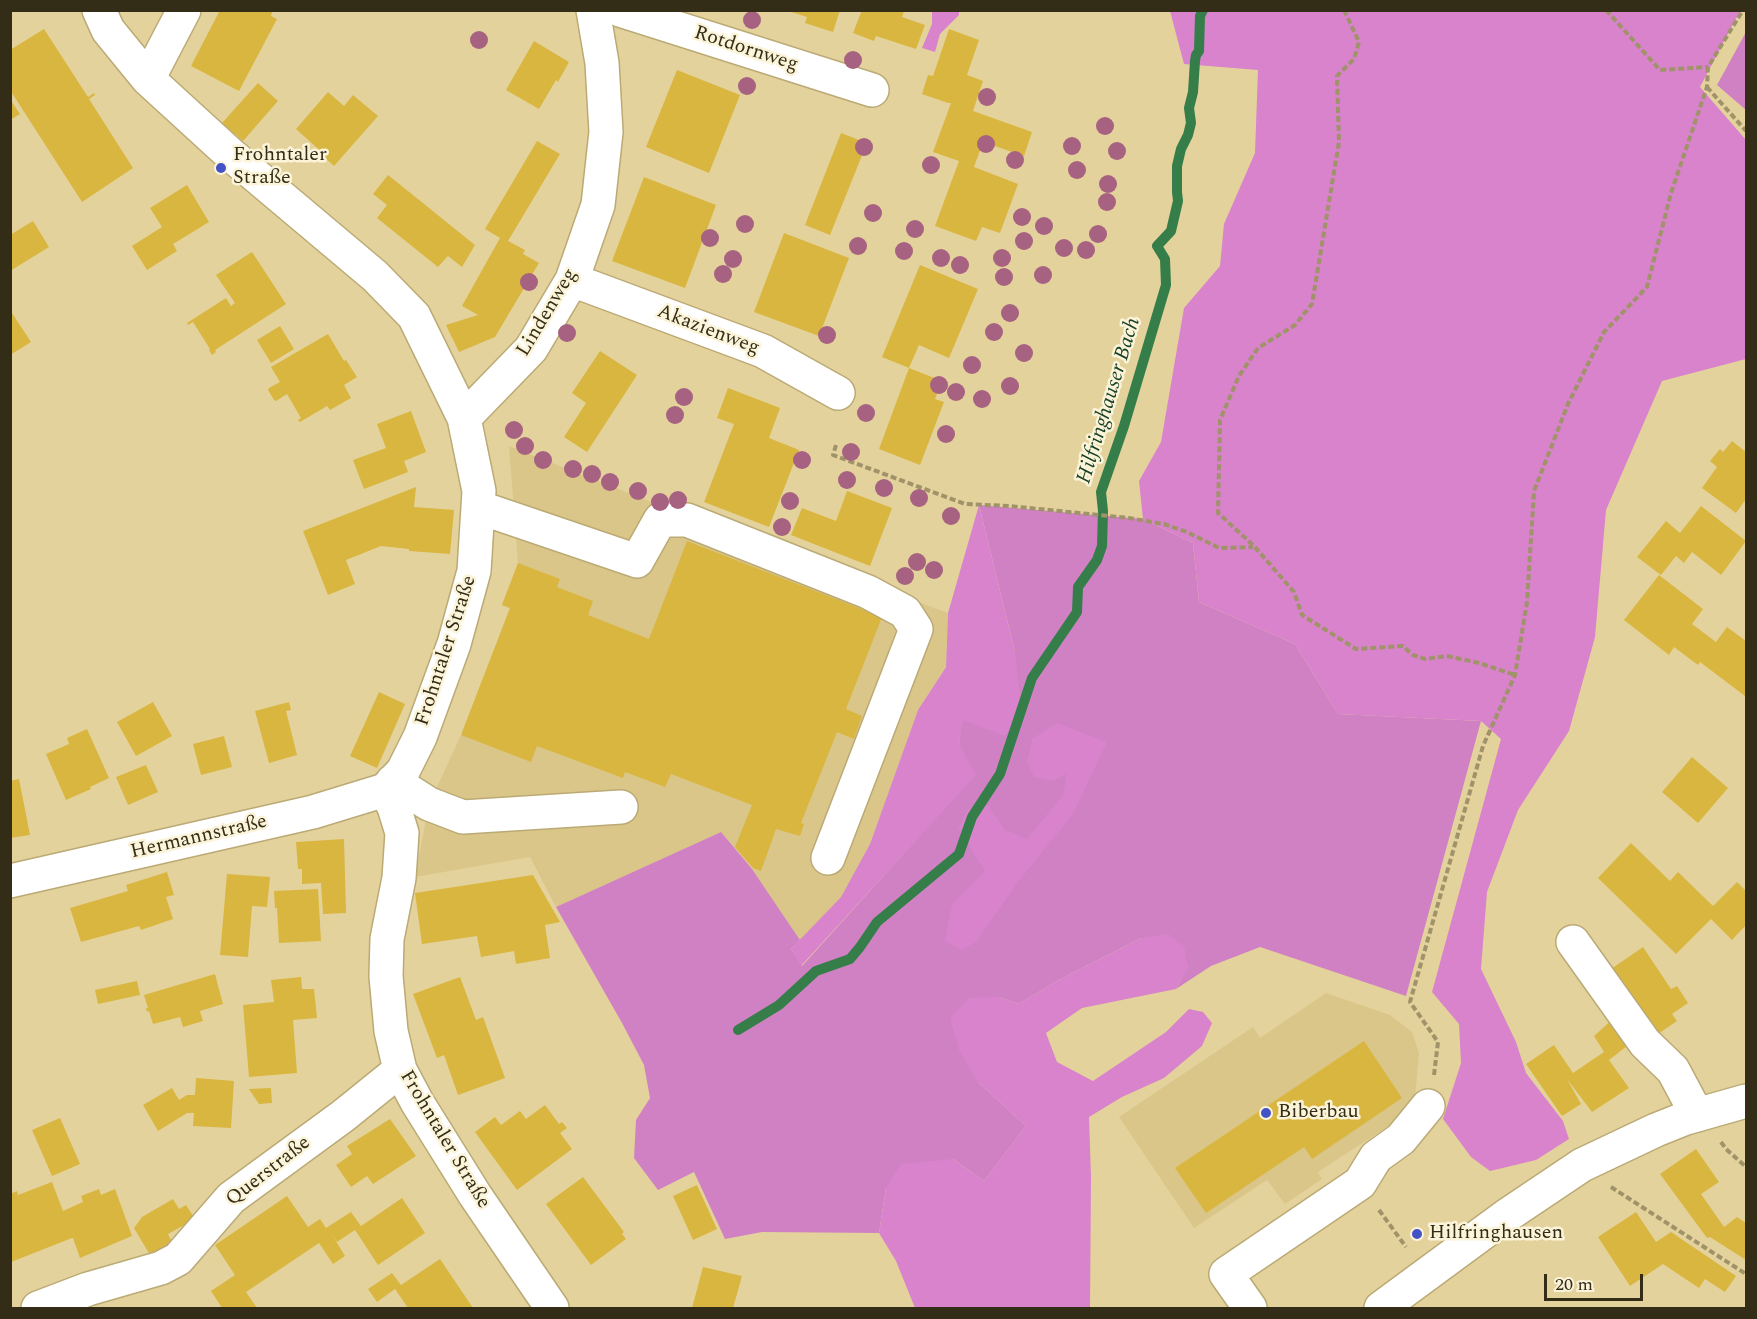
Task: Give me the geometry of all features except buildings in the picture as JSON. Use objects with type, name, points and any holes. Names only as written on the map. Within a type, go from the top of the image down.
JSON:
[{"type":"street","name":"Frohntaler Straße","points":[[99,10],[108,30],[148,79],[230,154],[375,276],[414,316],[465,418],[479,491],[474,571],[454,644],[420,737],[403,771],[389,785],[402,833],[399,878],[387,939],[386,976],[391,1031],[400,1070],[417,1102],[469,1186],[552,1308]]},
{"type":"street","points":[[148,79],[184,10]]},
{"type":"street","name":"Lindenweg","points":[[465,418],[531,349],[572,280],[598,205],[606,132],[602,63],[593,10]]},
{"type":"street","name":"Rotdornweg","points":[[620,10],[872,90]]},
{"type":"street","name":"Akazienweg","points":[[572,280],[763,351],[838,393]]},
{"type":"street","points":[[478,507],[637,561],[660,520],[687,520],[868,592],[905,612],[916,629],[828,858]]},
{"type":"street","points":[[389,785],[463,817],[621,807]]},
{"type":"street","name":"Hermannstraße","points":[[10,881],[313,812],[389,785]]},
{"type":"street","points":[[1572,942],[1645,1043],[1673,1070],[1697,1115]]},
{"type":"street","name":"Querstraße","points":[[38,1308],[95,1299],[178,1259],[231,1198],[343,1116],[400,1070]]},
{"type":"street","points":[[1381,1308],[1506,1216],[1582,1166],[1656,1130],[1746,1101]]},
{"type":"street","points":[[1250,1308],[1226,1274],[1360,1183],[1376,1157],[1401,1139],[1428,1106]]},
{"type":"path","points":[[1344,10],[1359,42],[1354,59],[1337,75],[1339,142],[1312,304],[1295,325],[1258,348],[1239,376],[1221,420],[1218,513],[1254,546],[1294,592],[1302,615],[1356,649],[1403,646],[1413,655],[1425,659],[1447,656],[1479,663],[1515,675]]},
{"type":"path","points":[[1606,10],[1659,70],[1708,67]]},
{"type":"path","points":[[1428,1106],[1434,1080],[1438,1042],[1410,1002],[1483,746],[1515,675],[1527,602],[1534,491],[1568,404],[1604,332],[1647,287],[1671,193],[1707,87],[1708,67],[1743,10]]},
{"type":"path","points":[[1707,87],[1746,131]]},
{"type":"path","points":[[836,445],[833,455],[965,504],[1129,518],[1164,524],[1187,532],[1219,548],[1254,546]]},
{"type":"path","points":[[1582,1166],[1746,1274]]},
{"type":"path","points":[[1360,1183],[1425,1275]]},
{"type":"shaded area","points":[[932,11],[959,11],[959,15],[940,34],[935,52],[922,48],[932,24]]},
{"type":"shaded area","points":[[1170,11],[1740,11],[1700,87],[1746,140],[1746,359],[1662,381],[1606,510],[1595,637],[1569,731],[1518,810],[1487,892],[1481,969],[1516,1042],[1526,1073],[1563,1121],[1569,1139],[1536,1160],[1490,1171],[1471,1157],[1443,1119],[1461,1063],[1459,1024],[1432,992],[1501,739],[1481,721],[1338,714],[1295,644],[1199,602],[1193,543],[1143,519],[1139,481],[1161,442],[1184,308],[1220,266],[1224,224],[1255,153],[1258,70],[1184,64]]},
{"type":"shaded area","points":[[1746,32],[1746,110],[1717,85]]},
{"type":"shaded area","points":[[509,446],[697,520],[948,613],[946,666],[918,710],[870,844],[841,897],[800,940],[752,869],[721,832],[556,907],[530,857],[415,877],[429,804],[461,735],[510,608],[502,605],[518,563]]},
{"type":"shaded area","points":[[979,505],[1143,519],[1193,543],[1199,602],[1295,644],[1338,714],[1481,721],[1406,996],[1260,947],[1211,966],[1176,989],[1188,966],[1141,938],[1057,981],[1019,1004],[999,997],[978,1082],[1026,1126],[984,1181],[953,1159],[886,1188],[879,1233],[762,1232],[725,1239],[694,1172],[658,1190],[634,1158],[636,1120],[650,1098],[644,1065],[556,907],[721,832],[752,869],[800,940],[791,949],[802,966],[915,841],[959,744],[962,719],[1015,652]]},
{"type":"shaded area","points":[[979,505],[1015,652],[1022,711],[1005,736],[963,720],[959,744],[976,775],[801,966],[791,949],[841,897],[870,844],[918,710],[946,667],[948,613]]},
{"type":"shaded area","points":[[1057,723],[1107,742],[1073,814],[1018,882],[976,942],[961,950],[945,941],[952,904],[985,871],[958,829],[968,810],[988,805],[1005,830],[1027,839],[1063,795],[1067,774],[1052,781],[1034,777],[1027,762],[1032,739]]},
{"type":"shaded area","points":[[1168,934],[1184,946],[1188,967],[1176,989],[1082,1008],[1046,1033],[1057,1062],[1093,1081],[1166,1032],[1189,1009],[1203,1012],[1212,1023],[1202,1046],[1164,1078],[1122,1097],[1089,1117],[1090,1308],[915,1308],[896,1261],[879,1233],[886,1188],[901,1164],[953,1159],[984,1181],[1026,1126],[978,1082],[959,1050],[950,1018],[969,998],[999,997],[1019,1004],[1057,981],[1141,938]]},
{"type":"shaded area","name":"Biberbau","points":[[1326,993],[1390,1015],[1412,1032],[1419,1053],[1414,1109],[1318,1172],[1322,1179],[1285,1204],[1267,1180],[1194,1228],[1119,1117],[1253,1027],[1260,1038]]},
{"type":"waterway","name":"Hilfringhauser Bach","points":[[738,1030],[779,1005],[816,971],[850,959],[877,922],[959,854],[972,817],[1000,774],[1032,678],[1077,612],[1078,587],[1097,560],[1102,546],[1101,492],[1124,426],[1166,285],[1165,259],[1157,246],[1171,231],[1178,201],[1177,166],[1191,123],[1189,108],[1193,92],[1196,55],[1199,51],[1200,16],[1203,10]]},
{"type":"place","name":"Frohntaler Straße","points":[[221,168]]},
{"type":"place","name":"Biberbau","points":[[1266,1113]]},
{"type":"place","name":"Hilfringhausen","points":[[1417,1234]]}]
